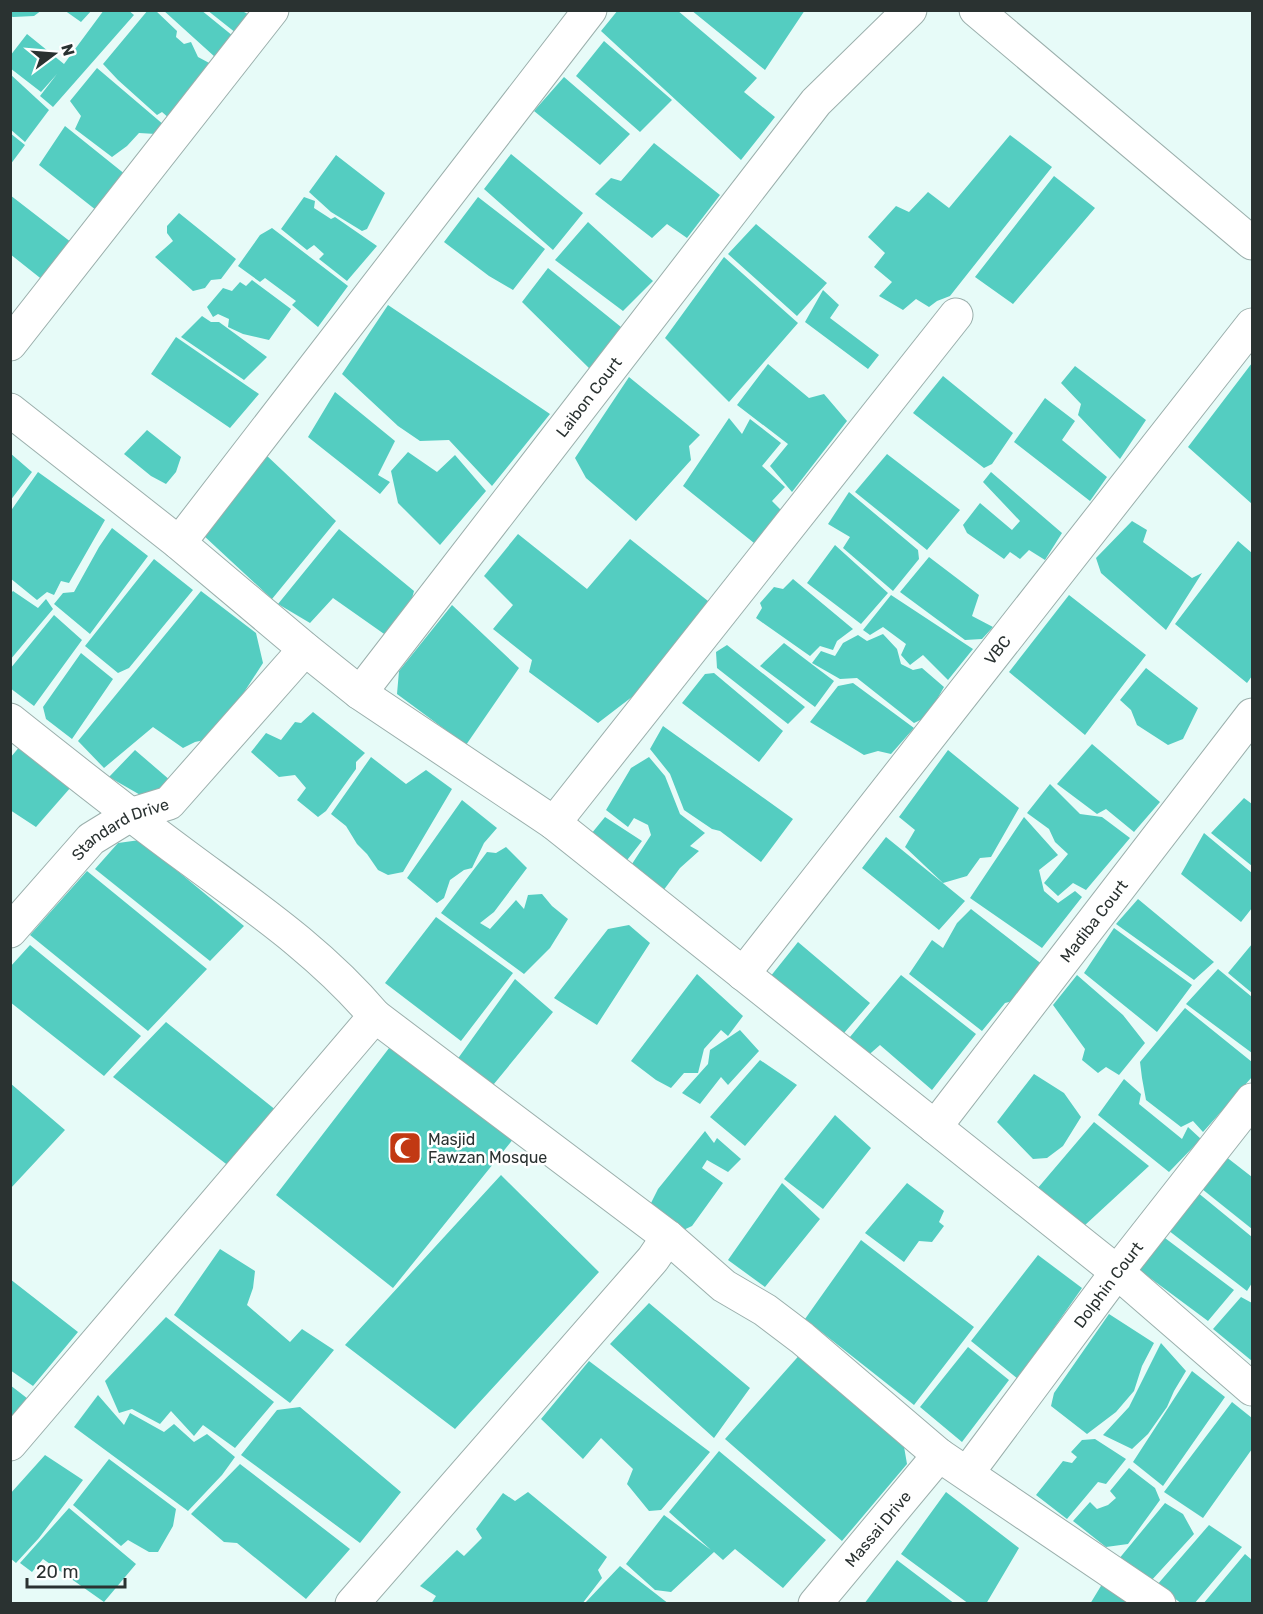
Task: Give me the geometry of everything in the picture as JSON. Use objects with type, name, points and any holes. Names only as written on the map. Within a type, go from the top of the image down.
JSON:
[{"type":"street","points":[[10,344],[272,10]]},
{"type":"street","points":[[179,543],[590,10]]},
{"type":"street","name":"Laibon Court","points":[[360,693],[816,102],[909,10]]},
{"type":"street","points":[[976,10],[1252,243]]},
{"type":"street","points":[[554,823],[956,315]]},
{"type":"street","name":"VBC","points":[[744,974],[1252,325]]},
{"type":"street","points":[[10,411],[179,543],[305,650],[360,693],[554,823],[1117,1272],[1252,1389]]},
{"type":"street","name":"Standard Drive","points":[[10,931],[92,839],[130,815],[170,803],[305,650]]},
{"type":"street","name":"Madiba Court","points":[[935,1127],[1252,715]]},
{"type":"street","points":[[10,720],[130,815],[303,943],[350,986],[375,1016],[668,1237],[724,1286],[765,1310],[802,1338],[939,1455],[968,1472],[1159,1604]]},
{"type":"street","points":[[10,1444],[375,1016]]},
{"type":"street","name":"Dolphin Court","points":[[968,1472],[1117,1272],[1252,1100]]},
{"type":"street","points":[[352,1604],[653,1259],[668,1237]]},
{"type":"street","name":"Massai Drive","points":[[815,1604],[939,1455]]},
{"type":"building","points":[[10,10],[42,10],[34,16],[13,17],[10,16]]},
{"type":"building","points":[[64,10],[92,10],[81,22]]},
{"type":"building","points":[[104,10],[128,10],[134,15],[53,107],[40,96],[57,74],[41,92],[10,68],[10,56],[27,34],[64,64]]},
{"type":"building","points":[[148,10],[155,10],[177,31],[176,37],[184,44],[191,42],[198,57],[213,65],[170,119],[162,112],[157,115],[103,64]]},
{"type":"building","points":[[163,10],[201,10],[233,36],[215,57]]},
{"type":"building","points":[[207,10],[240,10],[252,16],[236,33]]},
{"type":"building","points":[[618,10],[677,10],[757,78],[744,92],[775,117],[741,160],[601,31]]},
{"type":"building","points":[[691,10],[805,10],[765,70]]},
{"type":"building","points":[[604,41],[672,100],[640,132],[576,76]]},
{"type":"building","points":[[97,68],[164,125],[156,134],[139,133],[112,157],[75,129],[81,116],[70,101]]},
{"type":"building","points":[[10,74],[49,110],[25,142],[10,129]]},
{"type":"building","points":[[564,77],[630,134],[600,165],[534,111]]},
{"type":"building","points":[[65,126],[126,175],[101,214],[39,165]]},
{"type":"building","points":[[10,133],[25,145],[10,165]]},
{"type":"building","points":[[1010,135],[1052,167],[950,296],[929,307],[916,299],[903,310],[879,296],[892,282],[874,267],[885,253],[868,237],[896,206],[909,212],[928,192],[949,208]]},
{"type":"building","points":[[654,143],[720,195],[687,238],[667,224],[652,238],[595,194],[611,178],[621,181]]},
{"type":"building","points":[[511,154],[583,213],[553,250],[484,189]]},
{"type":"building","points":[[336,155],[385,193],[367,229],[362,231],[331,212],[309,192]]},
{"type":"building","points":[[1054,176],[1095,208],[1013,304],[975,277]]},
{"type":"building","points":[[10,195],[76,246],[49,285],[10,254]]},
{"type":"building","points":[[304,197],[315,201],[314,208],[331,219],[335,217],[377,246],[347,281],[319,259],[324,254],[314,245],[307,250],[281,229]]},
{"type":"building","points":[[478,197],[545,249],[513,290],[489,276],[444,242]]},
{"type":"building","points":[[179,213],[236,259],[221,279],[211,280],[205,288],[193,291],[155,257],[173,241],[167,233],[167,226]]},
{"type":"building","points":[[588,222],[653,281],[623,311],[555,260]]},
{"type":"building","points":[[756,224],[827,283],[797,316],[728,254]]},
{"type":"building","points":[[272,228],[348,286],[318,327],[292,305],[296,301],[265,278],[260,282],[238,266],[260,235]]},
{"type":"building","points":[[724,257],[798,323],[729,402],[665,338]]},
{"type":"building","points":[[548,268],[621,327],[592,371],[522,302]]},
{"type":"building","points":[[252,280],[291,309],[269,340],[243,334],[228,327],[229,319],[218,314],[213,317],[207,307],[223,288],[232,291],[240,282],[246,286]]},
{"type":"building","points":[[823,290],[839,305],[830,318],[879,355],[868,369],[805,322]]},
{"type":"building","points":[[388,305],[550,414],[492,486],[449,440],[420,441],[398,426],[342,374]]},
{"type":"building","points":[[202,316],[211,322],[219,322],[267,357],[244,380],[181,337]]},
{"type":"building","points":[[176,337],[259,394],[230,428],[151,374]]},
{"type":"building","points":[[1252,363],[1252,504],[1188,447]]},
{"type":"building","points":[[768,364],[809,398],[824,394],[847,421],[792,492],[770,466],[788,444],[737,405]]},
{"type":"building","points":[[1075,366],[1146,420],[1120,459],[1078,415],[1081,404],[1061,383]]},
{"type":"building","points":[[943,376],[1013,433],[992,464],[984,468],[913,413]]},
{"type":"building","points":[[629,377],[700,435],[689,446],[691,460],[636,521],[586,478],[575,458]]},
{"type":"building","points":[[335,392],[395,441],[378,475],[390,482],[380,494],[308,437]]},
{"type":"building","points":[[1045,398],[1075,421],[1062,440],[1107,477],[1090,501],[1014,442]]},
{"type":"building","points":[[729,418],[742,434],[750,419],[781,443],[762,466],[785,487],[772,501],[784,513],[759,547],[683,486]]},
{"type":"building","points":[[147,430],[181,457],[176,472],[166,484],[151,476],[124,454]]},
{"type":"building","points":[[408,452],[437,472],[455,455],[486,491],[440,545],[398,503],[391,471]]},
{"type":"building","points":[[10,453],[32,472],[10,501]]},
{"type":"building","points":[[265,454],[336,521],[272,599],[203,535]]},
{"type":"building","points":[[887,454],[960,510],[927,550],[855,492]]},
{"type":"building","points":[[38,472],[105,520],[69,583],[61,581],[54,595],[47,592],[37,600],[10,578],[10,512]]},
{"type":"building","points":[[991,472],[1062,533],[1045,560],[1029,550],[1020,559],[1010,552],[1004,559],[967,533],[963,525],[980,503],[1012,530],[1020,521],[983,482]]},
{"type":"building","points":[[849,492],[918,550],[919,559],[893,591],[843,548],[850,537],[828,524]]},
{"type":"building","points":[[1132,521],[1147,530],[1143,542],[1192,578],[1202,573],[1166,630],[1101,573],[1096,558]]},
{"type":"building","points":[[112,528],[148,556],[90,634],[54,604],[63,593],[74,592]]},
{"type":"building","points":[[339,529],[414,591],[408,613],[387,636],[333,598],[310,623],[278,604]]},
{"type":"building","points":[[518,534],[587,589],[630,539],[708,601],[654,680],[598,723],[529,672],[532,660],[493,629],[513,605],[484,576]]},
{"type":"building","points":[[1238,541],[1252,553],[1252,676],[1247,683],[1175,624]]},
{"type":"building","points":[[835,545],[888,593],[861,624],[807,583]]},
{"type":"building","points":[[929,557],[979,595],[972,616],[993,627],[982,639],[965,640],[900,592]]},
{"type":"building","points":[[154,559],[193,590],[129,668],[118,673],[85,646]]},
{"type":"building","points":[[793,579],[853,629],[837,641],[833,650],[820,646],[810,656],[756,618],[762,608],[760,603],[774,587],[783,589]]},
{"type":"building","points":[[13,591],[38,608],[46,599],[53,609],[10,660],[10,594]]},
{"type":"building","points":[[201,591],[256,633],[263,663],[219,731],[209,739],[183,748],[153,727],[104,768],[78,741]]},
{"type":"building","points":[[891,595],[973,649],[948,680],[923,655],[910,665],[901,655],[906,644],[883,627],[870,635],[863,630]]},
{"type":"building","points":[[1069,595],[1146,655],[1085,735],[1009,672]]},
{"type":"building","points":[[452,605],[519,668],[466,745],[397,694],[399,671]]},
{"type":"building","points":[[54,615],[82,640],[34,706],[10,688],[10,669]]},
{"type":"building","points":[[883,634],[897,649],[901,664],[913,670],[922,668],[944,687],[927,717],[914,723],[857,678],[840,679],[812,663],[821,651],[835,656],[843,643],[858,635],[867,641]]},
{"type":"building","points":[[784,643],[834,681],[815,707],[760,666]]},
{"type":"building","points":[[727,645],[805,707],[788,724],[717,668],[716,652]]},
{"type":"building","points":[[81,653],[113,679],[72,739],[46,719],[43,707]]},
{"type":"building","points":[[1146,668],[1198,708],[1183,739],[1168,745],[1137,725],[1131,710],[1120,700]]},
{"type":"building","points":[[714,673],[783,731],[759,762],[682,703],[705,674]]},
{"type":"building","points":[[853,683],[914,728],[891,754],[878,751],[864,755],[810,722],[838,686]]},
{"type":"building","points":[[313,712],[365,753],[356,762],[356,769],[326,811],[318,817],[297,800],[306,788],[295,775],[279,777],[251,752],[266,733],[281,740],[295,722],[301,723]]},
{"type":"building","points":[[663,726],[793,819],[761,862],[720,831],[712,829],[684,810],[670,774],[650,749]]},
{"type":"building","points":[[1092,744],[1160,802],[1134,832],[1106,809],[1097,814],[1057,784]]},
{"type":"building","points":[[21,745],[71,787],[36,827],[10,810],[10,758]]},
{"type":"building","points":[[135,750],[171,781],[149,800],[109,777]]},
{"type":"building","points":[[948,750],[1019,808],[991,857],[980,858],[967,876],[943,883],[905,847],[915,830],[899,817]]},
{"type":"building","points":[[371,757],[406,784],[426,770],[452,789],[403,872],[388,875],[378,870],[346,826],[331,814]]},
{"type":"building","points":[[649,757],[665,776],[680,814],[705,833],[690,846],[699,851],[680,868],[660,895],[628,870],[651,835],[648,825],[634,818],[628,827],[606,810],[631,768]]},
{"type":"building","points":[[1050,784],[1080,814],[1102,817],[1130,838],[1086,890],[1073,883],[1058,896],[1044,883],[1068,854],[1055,842],[1049,829],[1027,813]]},
{"type":"building","points":[[1244,798],[1252,804],[1252,866],[1211,833]]},
{"type":"building","points":[[462,800],[497,828],[484,843],[472,868],[464,870],[450,880],[444,898],[437,903],[407,878]]},
{"type":"building","points":[[605,817],[642,841],[624,864],[587,839]]},
{"type":"building","points":[[1024,817],[1058,855],[1039,870],[1044,891],[1058,903],[1075,891],[1082,897],[1042,948],[970,898]]},
{"type":"building","points":[[1204,833],[1252,873],[1252,908],[1241,922],[1181,874]]},
{"type":"building","points":[[886,837],[965,901],[939,930],[862,868]]},
{"type":"building","points":[[140,840],[244,926],[210,961],[95,869],[118,843]]},
{"type":"building","points":[[506,847],[527,868],[494,912],[480,923],[490,929],[516,900],[524,909],[528,895],[542,894],[568,919],[550,948],[524,974],[441,913],[487,852],[496,853]]},
{"type":"building","points":[[87,871],[207,969],[148,1031],[30,935]]},
{"type":"building","points":[[1138,899],[1214,962],[1194,980],[1116,924]]},
{"type":"building","points":[[971,909],[1043,965],[1017,1000],[1005,1003],[982,1031],[909,974],[932,940],[943,948],[957,923]]},
{"type":"building","points":[[436,917],[513,973],[461,1041],[385,983]]},
{"type":"building","points":[[629,925],[650,943],[597,1025],[554,998],[608,929]]},
{"type":"building","points":[[1114,928],[1192,985],[1157,1032],[1084,973]]},
{"type":"building","points":[[798,942],[870,1003],[838,1040],[766,982]]},
{"type":"building","points":[[1252,944],[1252,993],[1228,973]]},
{"type":"building","points":[[30,945],[141,1036],[104,1076],[10,1002],[10,967]]},
{"type":"building","points":[[1218,969],[1252,997],[1252,1053],[1186,1004]]},
{"type":"building","points":[[697,974],[743,1016],[728,1036],[721,1030],[704,1049],[698,1073],[684,1073],[671,1088],[631,1061]]},
{"type":"building","points":[[901,975],[976,1034],[932,1090],[880,1045],[864,1059],[845,1043]]},
{"type":"building","points":[[1077,975],[1123,1015],[1145,1043],[1119,1075],[1106,1067],[1098,1073],[1082,1060],[1085,1049],[1053,1005]]},
{"type":"building","points":[[515,979],[553,1012],[489,1090],[454,1064]]},
{"type":"building","points":[[1185,1008],[1252,1062],[1252,1077],[1203,1132],[1193,1121],[1181,1127],[1146,1100],[1142,1078],[1140,1062]]},
{"type":"building","points":[[166,1022],[282,1115],[234,1170],[113,1077]]},
{"type":"building","points":[[740,1030],[759,1051],[728,1085],[721,1077],[700,1104],[682,1093],[708,1064],[710,1050]]},
{"type":"building","points":[[396,1039],[514,1138],[393,1288],[276,1195]]},
{"type":"building","points":[[760,1060],[797,1085],[745,1146],[710,1117]]},
{"type":"building","points":[[1034,1074],[1064,1093],[1081,1117],[1063,1146],[1047,1158],[1033,1159],[997,1122]]},
{"type":"building","points":[[1124,1079],[1141,1094],[1139,1104],[1182,1139],[1188,1127],[1201,1139],[1169,1172],[1098,1115]]},
{"type":"building","points":[[10,1083],[65,1130],[10,1189]]},
{"type":"building","points":[[835,1115],[871,1148],[823,1209],[784,1179]]},
{"type":"building","points":[[1094,1122],[1149,1166],[1084,1226],[1037,1189]]},
{"type":"building","points":[[705,1131],[714,1143],[717,1138],[741,1159],[728,1172],[707,1160],[702,1168],[723,1183],[692,1226],[677,1233],[648,1209],[658,1189]]},
{"type":"building","points":[[1225,1156],[1252,1177],[1252,1229],[1202,1189]]},
{"type":"building","points":[[501,1175],[599,1272],[455,1429],[345,1345]]},
{"type":"building","points":[[782,1183],[820,1219],[765,1287],[728,1260]]},
{"type":"building","points":[[907,1183],[944,1211],[939,1222],[944,1226],[932,1242],[919,1241],[904,1262],[865,1233]]},
{"type":"building","points":[[1197,1192],[1252,1237],[1252,1283],[1247,1291],[1164,1227]]},
{"type":"building","points":[[1161,1235],[1234,1290],[1208,1321],[1134,1266]]},
{"type":"building","points":[[861,1240],[974,1327],[914,1405],[805,1319]]},
{"type":"building","points":[[220,1249],[255,1271],[253,1288],[247,1305],[290,1342],[302,1329],[334,1350],[290,1403],[174,1315]]},
{"type":"building","points":[[1038,1255],[1082,1288],[1018,1379],[971,1341]]},
{"type":"building","points":[[10,1279],[78,1332],[33,1386],[10,1370]]},
{"type":"building","points":[[1241,1297],[1252,1303],[1252,1361],[1213,1329]]},
{"type":"building","points":[[649,1303],[750,1388],[714,1438],[610,1344]]},
{"type":"building","points":[[1109,1314],[1154,1343],[1142,1366],[1134,1391],[1116,1412],[1087,1434],[1051,1406],[1054,1393]]},
{"type":"building","points":[[166,1317],[274,1402],[235,1448],[203,1425],[194,1436],[171,1411],[160,1424],[132,1409],[119,1413],[105,1381]]},
{"type":"building","points":[[1161,1343],[1186,1371],[1167,1407],[1148,1434],[1132,1449],[1103,1435],[1129,1407]]},
{"type":"building","points":[[968,1347],[1009,1380],[962,1442],[920,1407]]},
{"type":"building","points":[[803,1351],[902,1435],[907,1464],[842,1541],[725,1439]]},
{"type":"building","points":[[589,1361],[710,1452],[661,1510],[649,1511],[627,1484],[633,1469],[601,1438],[583,1459],[541,1419]]},
{"type":"building","points":[[1192,1371],[1225,1397],[1163,1486],[1133,1462]]},
{"type":"building","points":[[10,1385],[32,1402],[10,1423]]},
{"type":"building","points":[[98,1395],[124,1425],[130,1413],[164,1432],[174,1424],[194,1442],[207,1434],[235,1457],[222,1475],[188,1511],[74,1427]]},
{"type":"building","points":[[1232,1402],[1252,1418],[1252,1449],[1203,1518],[1164,1492]]},
{"type":"building","points":[[300,1407],[401,1492],[360,1543],[241,1455],[277,1410]]},
{"type":"building","points":[[1095,1439],[1126,1459],[1106,1484],[1098,1482],[1067,1519],[1036,1495],[1063,1461],[1072,1463],[1077,1457],[1071,1452],[1082,1440]]},
{"type":"building","points":[[719,1451],[826,1540],[783,1588],[735,1549],[723,1560],[714,1552],[671,1592],[655,1590],[626,1564],[664,1515],[711,1550],[669,1512]]},
{"type":"building","points":[[45,1455],[83,1480],[39,1538],[16,1563],[10,1558],[10,1494]]},
{"type":"building","points":[[109,1459],[176,1509],[173,1526],[158,1552],[149,1552],[128,1540],[121,1546],[73,1505]]},
{"type":"building","points":[[240,1464],[350,1549],[306,1599],[237,1543],[224,1542],[191,1514]]},
{"type":"building","points":[[1129,1468],[1155,1488],[1160,1500],[1128,1544],[1106,1547],[1073,1521],[1090,1502],[1097,1509],[1108,1505],[1116,1498],[1110,1491]]},
{"type":"building","points":[[528,1492],[607,1557],[598,1570],[602,1578],[582,1604],[431,1604],[436,1596],[420,1586],[457,1550],[464,1556],[482,1538],[476,1529],[503,1493],[515,1501]]},
{"type":"building","points":[[946,1492],[1019,1548],[986,1604],[969,1604],[901,1554]]},
{"type":"building","points":[[1165,1503],[1183,1514],[1194,1534],[1150,1582],[1118,1560]]},
{"type":"building","points":[[69,1508],[136,1564],[104,1602],[43,1559],[32,1572],[20,1563]]},
{"type":"building","points":[[1209,1525],[1242,1547],[1194,1604],[1182,1604],[1157,1585]]},
{"type":"building","points":[[1245,1554],[1252,1560],[1252,1604],[1203,1604]]},
{"type":"building","points":[[897,1560],[955,1604],[864,1604]]},
{"type":"building","points":[[620,1566],[669,1604],[584,1604]]},
{"type":"building","points":[[1107,1576],[1139,1604],[1090,1604]]},
{"type":"place","name":"Masjid Fawzan Mosque","points":[[405,1148]]}]
